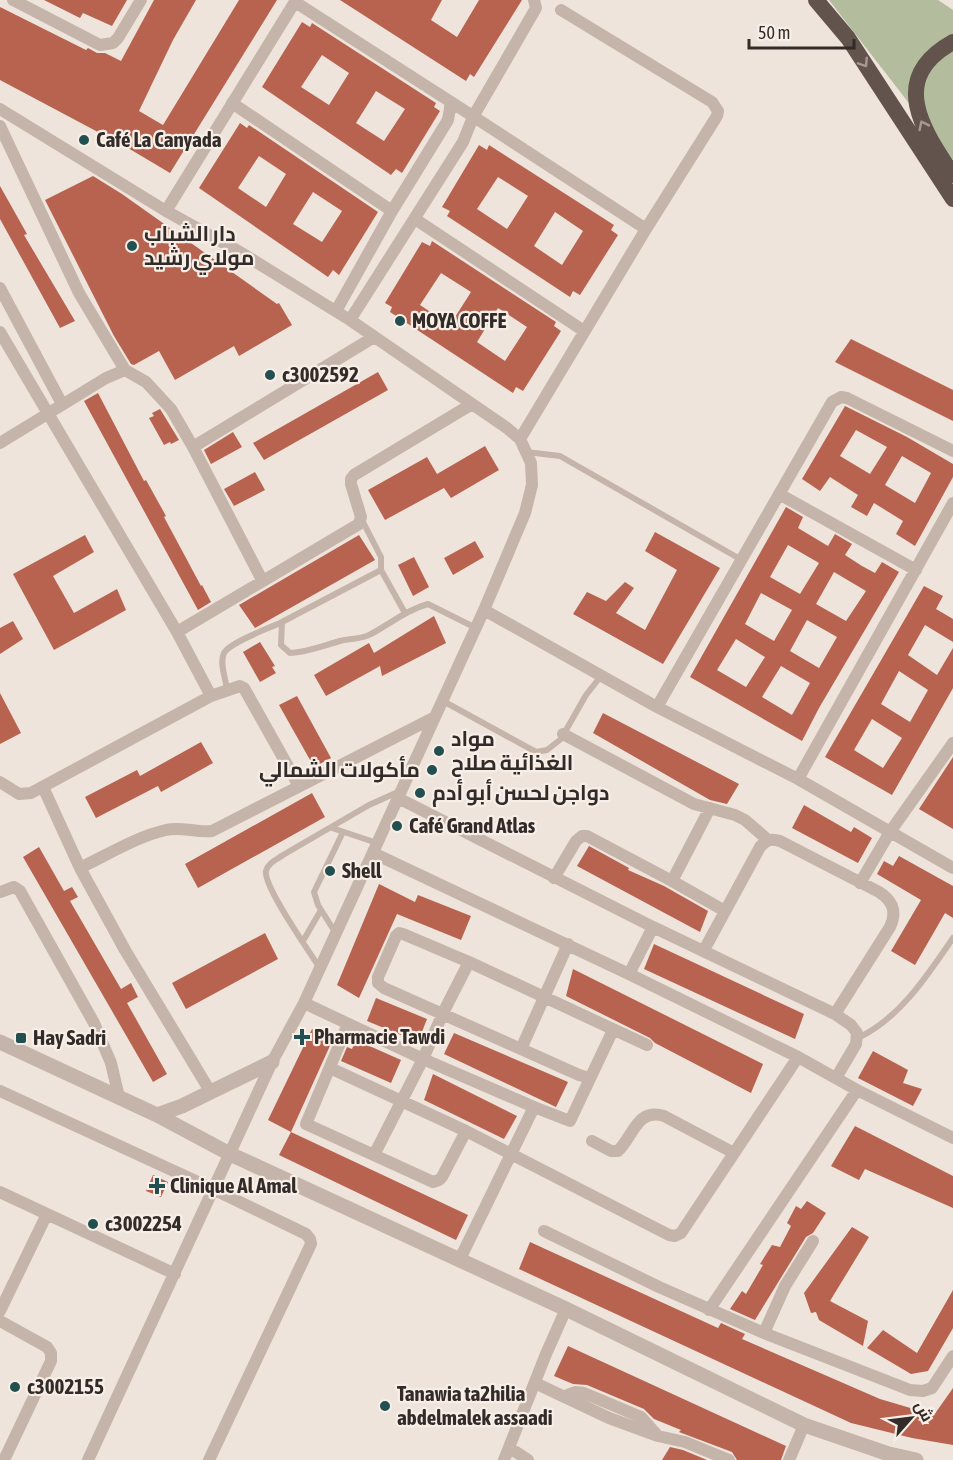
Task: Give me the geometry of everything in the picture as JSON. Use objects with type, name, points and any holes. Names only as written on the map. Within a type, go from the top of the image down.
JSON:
[{"type":"highway","points":[[816,0],[848,38],[953,200]]},
{"type":"highway","points":[[953,42],[938,52],[923,69],[918,80],[915,98],[919,117],[953,175]]},
{"type":"street","points":[[13,0],[38,6],[100,45],[108,45],[118,38],[141,0]]},
{"type":"street","points":[[350,320],[463,142],[473,117],[536,8],[534,0]]},
{"type":"street","points":[[165,211],[295,1],[646,229]]},
{"type":"street","points":[[520,439],[718,111],[712,102],[561,10]]},
{"type":"street","points":[[336,311],[392,211],[448,120],[451,102]]},
{"type":"street","points":[[232,103],[392,211]]},
{"type":"street","points":[[0,109],[165,211],[240,252],[350,320],[507,428],[520,439],[531,463],[532,485],[525,513],[484,610],[304,1003],[272,1062],[88,1460]]},
{"type":"street","points":[[0,126],[79,293],[125,370],[146,382],[164,399],[193,447],[262,580]]},
{"type":"street","points":[[415,219],[584,331]]},
{"type":"street","points":[[0,288],[62,404]]},
{"type":"street","points":[[0,332],[177,632],[212,696]]},
{"type":"street","points":[[193,447],[374,337]]},
{"type":"street","points":[[0,443],[46,413],[106,378],[125,370]]},
{"type":"street","points":[[657,707],[832,402],[841,397],[848,398],[953,451]]},
{"type":"street","points":[[177,632],[359,524],[361,517],[351,484],[354,475],[472,404]]},
{"type":"street","points":[[779,494],[916,570]]},
{"type":"street","points":[[798,779],[953,503]]},
{"type":"street","points":[[484,610],[657,707],[798,779],[953,868]]},
{"type":"street","points":[[0,782],[24,795],[212,696],[237,686],[244,688],[299,786]]},
{"type":"street","points":[[80,868],[165,830],[176,828],[201,832],[212,831],[435,717]]},
{"type":"street","points":[[563,734],[680,797],[745,820],[768,840]]},
{"type":"street","points":[[860,883],[890,832],[953,743]]},
{"type":"street","points":[[42,787],[80,868],[125,950],[210,1091]]},
{"type":"street","points":[[400,795],[554,878],[835,1014],[855,1029],[857,1038],[856,1044],[836,1078]]},
{"type":"street","points":[[672,881],[710,808]]},
{"type":"street","points":[[554,878],[576,841],[582,836],[587,836],[725,911]]},
{"type":"street","points":[[704,950],[760,847],[768,840],[780,841],[885,896],[894,908],[890,927],[835,1014]]},
{"type":"street","points":[[375,848],[798,1057],[857,1090],[953,1138]]},
{"type":"street","points":[[0,892],[14,887],[20,891],[93,1023],[111,1063],[119,1097]]},
{"type":"street","points":[[629,974],[653,927]]},
{"type":"street","points":[[590,1078],[384,988],[378,983],[378,977],[396,936],[399,933],[403,934],[469,962],[647,1045]]},
{"type":"street","points":[[521,1049],[568,944]]},
{"type":"street","points":[[374,1155],[469,962]]},
{"type":"street","points":[[304,1003],[423,1059],[570,1121],[613,1030]]},
{"type":"street","points":[[348,1024],[306,1124],[433,1182],[439,1180],[466,1131]]},
{"type":"street","points":[[0,1042],[157,1115],[230,1154],[566,1310],[804,1425],[889,1454],[916,1460]]},
{"type":"street","points":[[330,1068],[466,1131],[675,1236],[681,1233],[798,1057]]},
{"type":"street","points":[[157,1115],[182,1106],[272,1062]]},
{"type":"street","points":[[0,1090],[213,1189],[306,1234],[310,1239],[311,1244],[209,1460]]},
{"type":"street","points":[[709,1310],[857,1090]]},
{"type":"street","points":[[459,1261],[534,1107]]},
{"type":"street","points":[[592,1141],[611,1151],[618,1151],[645,1115],[652,1112],[735,1153]]},
{"type":"street","points":[[0,1191],[175,1274]]},
{"type":"street","points":[[0,1311],[47,1214]]},
{"type":"street","points":[[544,1231],[709,1310],[846,1366],[918,1391],[932,1388],[953,1356]]},
{"type":"street","points":[[764,1333],[785,1287],[813,1241]]},
{"type":"street","points":[[528,1460],[507,1454],[566,1310]]},
{"type":"street","points":[[0,1321],[47,1347],[51,1353],[51,1361],[4,1460]]},
{"type":"street","points":[[535,1383],[609,1418],[658,1436],[685,1442],[729,1460]]},
{"type":"street","points":[[789,1460],[804,1425]]},
{"type":"lane","points":[[526,452],[560,456],[740,559]]},
{"type":"lane","points":[[361,517],[381,556],[381,570],[405,613]]},
{"type":"lane","points":[[227,690],[223,662],[224,653],[231,646],[381,570]]},
{"type":"lane","points":[[282,622],[281,645],[290,653],[307,652],[343,640],[358,640],[369,636],[413,608],[428,604],[476,628]]},
{"type":"lane","points":[[442,701],[536,752],[554,746],[586,695],[601,676]]},
{"type":"lane","points":[[320,968],[275,897],[266,878],[266,870],[270,863],[369,805],[400,795]]},
{"type":"lane","points":[[332,828],[375,848]]},
{"type":"lane","points":[[336,933],[314,898],[314,892],[343,832]]},
{"type":"lane","points":[[303,941],[321,910]]},
{"type":"lane","points":[[857,1038],[875,1030],[902,1006],[953,938]]},
{"type":"green space","points":[[829,0],[938,0],[953,10],[953,160]]},
{"type":"building","points":[[44,0],[127,0],[112,26],[83,13],[80,18]]},
{"type":"building","points":[[154,0],[196,0],[173,40],[139,111],[163,125],[239,0],[277,0],[170,173],[0,80],[0,7],[86,50],[88,48],[97,53],[105,53],[121,61]]},
{"type":"building","points":[[340,0],[442,0],[431,20],[457,37],[479,0],[522,0],[474,77],[470,74],[466,81]]},
{"type":"building","points":[[302,22],[310,27],[312,23],[436,103],[434,107],[440,111],[402,173],[396,169],[391,175],[262,87]],"holes":[[[322,55],[349,73],[329,105],[301,87]],[[376,91],[405,109],[384,141],[356,123]]]},
{"type":"building","points":[[240,123],[247,128],[249,125],[378,212],[339,275],[333,270],[328,277],[199,188]],"holes":[[[259,156],[286,174],[266,207],[238,188]],[[313,192],[342,211],[322,242],[293,224]]]},
{"type":"building","points":[[479,145],[487,150],[489,145],[614,225],[611,230],[618,235],[580,295],[573,291],[570,297],[447,216],[450,211],[442,207]],"holes":[[[498,177],[528,196],[507,229],[477,209]],[[555,212],[583,231],[562,265],[534,246]]]},
{"type":"building","name":"دار الشباب مولاي رشيد","points":[[93,176],[277,304],[279,303],[292,325],[239,356],[234,346],[175,380],[159,351],[134,365],[131,364],[114,336],[45,200]]},
{"type":"building","points":[[0,186],[27,234],[24,235],[75,321],[60,328],[0,219]]},
{"type":"building","points":[[432,241],[556,322],[554,326],[561,331],[523,391],[516,387],[513,393],[390,312],[392,307],[385,303],[422,242],[430,246]],"holes":[[[441,273],[471,292],[450,325],[420,305]],[[498,308],[527,327],[505,361],[477,342]]]},
{"type":"building","points":[[851,339],[953,390],[953,421],[835,362]]},
{"type":"building","points":[[378,372],[388,390],[264,460],[253,443]]},
{"type":"building","points":[[98,393],[211,602],[198,610],[84,401]]},
{"type":"building","points":[[845,406],[907,437],[953,464],[953,477],[915,546],[896,534],[903,521],[874,503],[867,516],[851,507],[858,495],[830,477],[820,491],[802,479]],"holes":[[[856,430],[887,447],[870,474],[840,456]],[[902,456],[931,473],[915,503],[885,485]]]},
{"type":"building","points":[[160,409],[179,440],[171,444],[170,442],[164,445],[149,418],[154,416],[152,413]]},
{"type":"building","points":[[233,432],[242,447],[211,464],[204,450]]},
{"type":"building","points":[[485,446],[499,470],[451,498],[444,488],[385,520],[368,490],[427,457],[437,474]]},
{"type":"building","points":[[255,472],[265,490],[234,506],[224,489]]},
{"type":"building","points":[[786,507],[803,517],[798,528],[828,546],[835,534],[852,544],[845,555],[862,566],[875,573],[882,562],[899,572],[802,741],[690,677]],"holes":[[[788,545],[819,563],[800,594],[770,577]],[[834,572],[866,591],[846,621],[816,604]],[[761,593],[792,610],[774,641],[745,624]],[[807,620],[837,637],[819,668],[790,651]],[[736,639],[765,657],[746,687],[717,670]],[[781,666],[810,683],[792,715],[762,697]]]},
{"type":"building","points":[[655,532],[720,568],[663,664],[573,614],[587,592],[606,601],[625,582],[634,588],[616,613],[645,630],[677,570],[645,551]]},
{"type":"building","points":[[85,535],[94,552],[53,576],[74,613],[117,589],[126,610],[54,650],[13,574]]},
{"type":"building","points":[[359,535],[375,560],[255,628],[239,605]]},
{"type":"building","points":[[475,541],[484,557],[453,575],[444,558]]},
{"type":"building","points":[[414,557],[429,587],[413,596],[398,565]]},
{"type":"building","points":[[924,586],[943,596],[936,609],[953,619],[953,642],[925,625],[908,655],[937,675],[953,648],[953,688],[892,795],[825,757]],"holes":[[[899,671],[928,690],[910,722],[881,704]],[[872,719],[902,738],[883,768],[854,750]]]},
{"type":"building","points":[[434,616],[446,643],[382,676],[380,666],[326,696],[314,675],[369,643],[374,653]]},
{"type":"building","points":[[13,621],[23,639],[0,654],[0,628]]},
{"type":"building","points":[[260,642],[275,666],[272,667],[276,673],[260,682],[243,652]]},
{"type":"building","points":[[0,693],[21,733],[0,744]]},
{"type":"building","points":[[297,696],[331,758],[314,767],[279,705]]},
{"type":"building","points":[[603,713],[739,784],[727,804],[710,800],[593,733]]},
{"type":"building","points":[[201,742],[213,763],[161,792],[158,786],[96,818],[85,797],[137,770],[140,776]]},
{"type":"building","points":[[953,757],[953,829],[919,809]]},
{"type":"building","points":[[312,793],[325,817],[198,888],[185,864]]},
{"type":"building","points":[[804,805],[851,832],[854,827],[872,838],[858,863],[792,828]]},
{"type":"building","points":[[589,846],[629,868],[628,870],[664,886],[708,911],[700,932],[577,866]]},
{"type":"building","points":[[39,847],[64,891],[72,887],[78,897],[70,901],[121,989],[131,983],[138,997],[127,1003],[167,1074],[153,1082],[23,857]]},
{"type":"building","points":[[899,856],[953,886],[953,918],[945,913],[915,965],[891,951],[921,900],[877,874],[884,861],[893,866]]},
{"type":"building","points":[[379,884],[415,902],[418,895],[471,916],[461,940],[397,914],[359,998],[337,985]]},
{"type":"building","points":[[265,933],[278,959],[186,1009],[172,983]]},
{"type":"building","points":[[654,944],[804,1014],[795,1039],[644,969]]},
{"type":"building","points":[[573,969],[763,1064],[751,1093],[655,1043],[650,1038],[566,996]]},
{"type":"building","points":[[376,998],[427,1019],[418,1042],[367,1021]]},
{"type":"building","points":[[312,1029],[333,1039],[291,1132],[268,1120]]},
{"type":"building","points":[[454,1033],[568,1082],[556,1107],[444,1054]]},
{"type":"building","points":[[356,1040],[401,1060],[391,1083],[341,1061],[347,1047],[352,1049]]},
{"type":"building","points":[[873,1051],[908,1070],[903,1083],[922,1089],[913,1106],[858,1078]]},
{"type":"building","points":[[433,1074],[517,1116],[504,1139],[424,1100]]},
{"type":"building","points":[[855,1126],[953,1176],[953,1208],[865,1169],[859,1180],[831,1166]]},
{"type":"building","points":[[291,1132],[468,1215],[456,1240],[279,1155]]},
{"type":"building","name":"Clinique Al Amal","points":[[153,1175],[168,1182],[161,1197],[146,1191]]},
{"type":"building","points":[[807,1201],[826,1213],[813,1233],[806,1237],[755,1320],[730,1309],[742,1291],[746,1294],[772,1245],[780,1247],[791,1226],[787,1223],[796,1206],[801,1209]]},
{"type":"building","points":[[852,1227],[869,1237],[830,1301],[868,1321],[863,1346],[819,1320],[816,1312],[811,1313],[804,1293]]},
{"type":"building","points":[[530,1242],[718,1328],[721,1323],[745,1334],[742,1339],[880,1399],[934,1415],[953,1388],[953,1445],[912,1438],[851,1423],[519,1269]]},
{"type":"building","points":[[953,1290],[953,1328],[928,1371],[911,1374],[867,1348],[883,1330],[917,1353]]},
{"type":"building","points":[[568,1346],[786,1446],[781,1460],[737,1460],[732,1452],[679,1432],[681,1430],[654,1419],[644,1409],[587,1385],[573,1384],[554,1376]]},
{"type":"building","points":[[670,1447],[683,1450],[707,1460],[662,1460]]},
{"type":"place","name":"Café La Canyada","points":[[84,140]]},
{"type":"place","name":"دار الشباب مولاي رشيد","points":[[132,246]]},
{"type":"place","name":"MOYA COFFE","points":[[400,321]]},
{"type":"place","name":"c3002592","points":[[270,375]]},
{"type":"place","name":"مواد الغذائية صلاح","points":[[439,751]]},
{"type":"place","name":"مأكولات الشمالي","points":[[432,770]]},
{"type":"place","name":"دواجن لحسن أبو أدم","points":[[420,793]]},
{"type":"place","name":"Café Grand Atlas","points":[[397,826]]},
{"type":"place","name":"Shell","points":[[330,871]]},
{"type":"place","name":"Pharmacie Tawdi","points":[[302,1037]]},
{"type":"place","name":"Hay Sadri","points":[[21,1038]]},
{"type":"place","name":"Clinique Al Amal","points":[[157,1186]]},
{"type":"place","name":"c3002254","points":[[93,1224]]},
{"type":"place","name":"c3002155","points":[[15,1387]]},
{"type":"place","name":"Tanawia ta2hilia abdelmalek assaadi","points":[[385,1406]]}]
